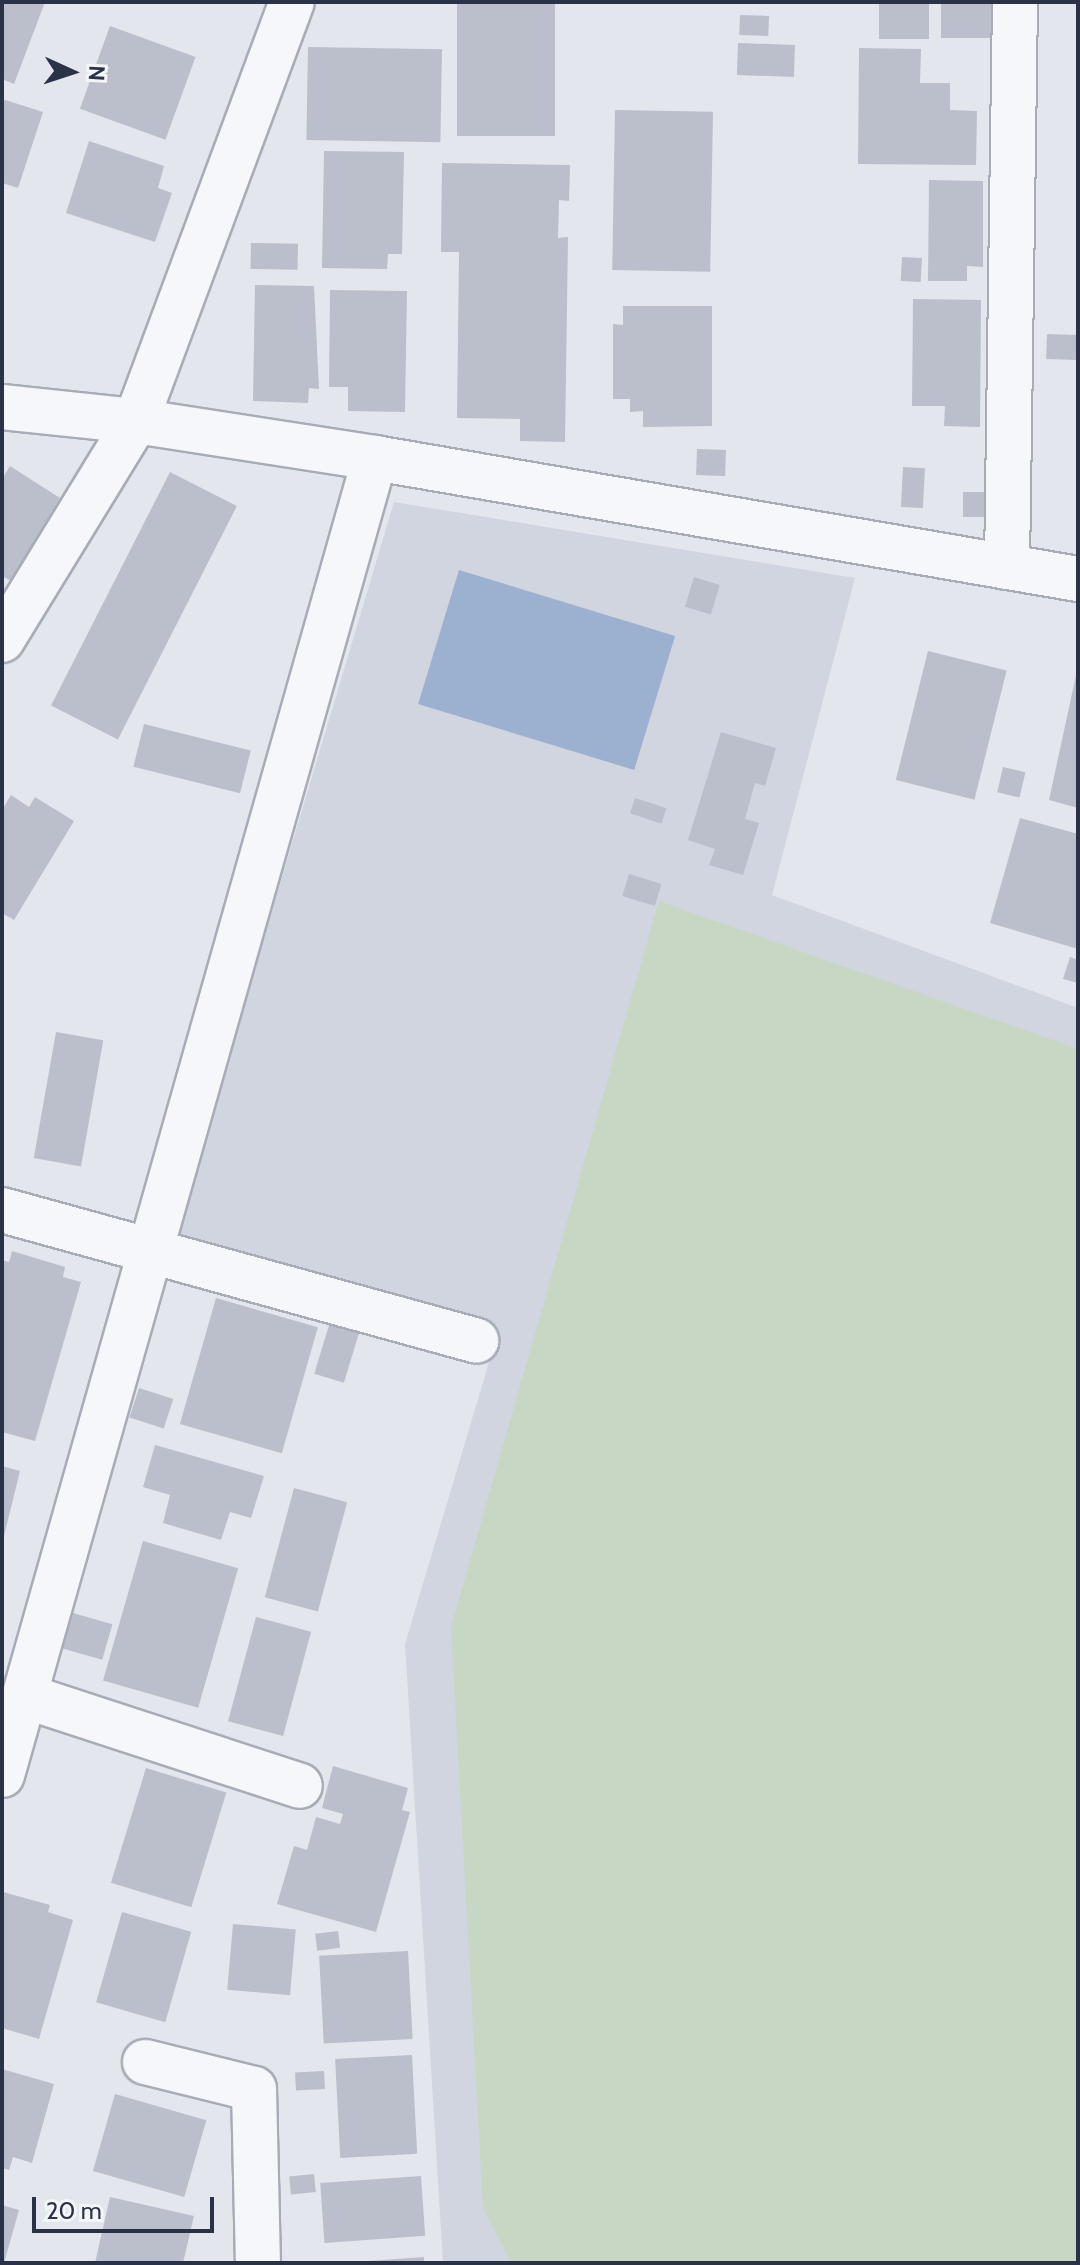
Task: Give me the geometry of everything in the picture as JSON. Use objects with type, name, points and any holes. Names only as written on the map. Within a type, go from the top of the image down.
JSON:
[{"type":"street","points":[[2,640],[136,421],[292,2]]},
{"type":"street","points":[[1007,567],[1015,2]]},
{"type":"street","points":[[2,407],[136,421],[375,458],[1078,579]]},
{"type":"street","points":[[2,1775],[154,1252],[375,458]]},
{"type":"street","points":[[2,1210],[476,1341]]},
{"type":"street","points":[[25,1696],[300,1786]]},
{"type":"street","points":[[145,2062],[254,2089],[258,2263]]},
{"type":"shaded area","points":[[394,502],[855,578],[772,895],[1078,1008],[1078,2263],[443,2263],[405,1644],[498,1332],[173,1242]]},
{"type":"green space","points":[[659,901],[1078,1049],[1078,2263],[511,2263],[483,2208],[451,1627]]},
{"type":"water","points":[[459,570],[675,636],[634,770],[418,704]]},
{"type":"building","points":[[2,2],[45,2],[14,84],[2,79]]},
{"type":"building","points":[[457,2],[555,2],[555,136],[457,136]]},
{"type":"building","points":[[879,2],[929,2],[929,39],[879,39]]},
{"type":"building","points":[[941,2],[993,2],[993,38],[941,38]]},
{"type":"building","points":[[740,15],[769,16],[768,36],[739,35]]},
{"type":"building","points":[[110,26],[196,57],[165,140],[80,109]]},
{"type":"building","points":[[738,43],[795,45],[794,77],[737,75]]},
{"type":"building","points":[[308,47],[442,49],[440,142],[306,140]]},
{"type":"building","points":[[859,48],[921,49],[920,83],[950,83],[950,110],[977,111],[976,165],[858,164]]},
{"type":"building","points":[[2,99],[43,112],[18,188],[2,183]]},
{"type":"building","points":[[615,110],[713,112],[710,272],[612,270]]},
{"type":"building","points":[[89,141],[164,166],[158,188],[172,193],[155,242],[66,213]]},
{"type":"building","points":[[324,151],[404,152],[402,254],[388,254],[387,269],[322,268]]},
{"type":"building","points":[[442,163],[570,165],[569,201],[559,200],[558,238],[568,237],[565,442],[520,441],[520,419],[457,418],[459,252],[441,252]]},
{"type":"building","points":[[929,180],[983,181],[983,267],[967,266],[967,281],[928,281]]},
{"type":"building","points":[[251,243],[298,244],[298,270],[251,269]]},
{"type":"building","points":[[902,257],[922,258],[921,282],[901,281]]},
{"type":"building","points":[[255,285],[314,286],[319,389],[309,388],[308,403],[253,401]]},
{"type":"building","points":[[330,290],[407,291],[405,412],[348,411],[348,387],[329,387]]},
{"type":"building","points":[[913,299],[981,300],[980,427],[944,426],[945,406],[912,406]]},
{"type":"building","points":[[623,306],[712,306],[712,426],[643,427],[643,411],[630,412],[630,399],[613,399],[613,324],[623,325]]},
{"type":"building","points":[[1047,334],[1078,335],[1077,360],[1046,359]]},
{"type":"building","points":[[697,449],[726,450],[725,476],[696,475]]},
{"type":"building","points":[[10,466],[60,498],[11,581],[2,576],[2,479]]},
{"type":"building","points":[[903,467],[925,468],[923,508],[901,507]]},
{"type":"building","points":[[170,472],[237,506],[118,739],[51,705]]},
{"type":"building","points":[[963,492],[984,492],[984,517],[963,517]]},
{"type":"building","points":[[694,577],[720,585],[711,615],[685,607]]},
{"type":"building","points":[[928,651],[1007,671],[974,800],[896,780]]},
{"type":"building","points":[[1078,666],[1078,808],[1049,800]]},
{"type":"building","points":[[144,724],[251,751],[240,793],[133,767]]},
{"type":"building","points":[[721,732],[776,748],[765,786],[755,783],[745,819],[759,823],[743,875],[709,865],[715,849],[688,840]]},
{"type":"building","points":[[1003,767],[1025,772],[1020,798],[997,792]]},
{"type":"building","points":[[11,795],[29,807],[35,797],[74,821],[14,920],[2,913],[2,810]]},
{"type":"building","points":[[635,798],[666,808],[661,823],[630,813]]},
{"type":"building","points":[[1020,818],[1078,834],[1078,949],[990,923]]},
{"type":"building","points":[[629,874],[662,884],[655,906],[622,896]]},
{"type":"building","points":[[1070,957],[1078,960],[1078,983],[1063,979]]},
{"type":"building","points":[[56,1032],[103,1040],[81,1166],[34,1158]]},
{"type":"building","points":[[12,1251],[65,1267],[63,1277],[81,1282],[35,1441],[2,1432],[2,1260],[9,1262]]},
{"type":"building","points":[[216,1298],[318,1327],[282,1453],[180,1424]]},
{"type":"building","points":[[330,1322],[360,1331],[344,1383],[314,1374]]},
{"type":"building","points":[[139,1388],[173,1399],[164,1429],[129,1417]]},
{"type":"building","points":[[155,1445],[264,1476],[251,1518],[230,1512],[221,1540],[163,1523],[170,1495],[143,1487]]},
{"type":"building","points":[[2,1466],[20,1471],[3,1540],[2,1540]]},
{"type":"building","points":[[294,1488],[347,1502],[318,1611],[265,1597]]},
{"type":"building","points":[[143,1541],[238,1568],[198,1708],[103,1680]]},
{"type":"building","points":[[73,1613],[112,1624],[102,1660],[63,1649]]},
{"type":"building","points":[[256,1617],[311,1632],[283,1736],[228,1721]]},
{"type":"building","points":[[333,1766],[408,1788],[402,1810],[410,1812],[376,1932],[277,1904],[294,1846],[307,1850],[316,1817],[340,1824],[343,1814],[322,1808]]},
{"type":"building","points":[[146,1768],[226,1793],[191,1907],[111,1883]]},
{"type":"building","points":[[3,1892],[50,1905],[48,1912],[73,1920],[39,2039],[2,2028]]},
{"type":"building","points":[[122,1912],[191,1932],[165,2022],[96,2002]]},
{"type":"building","points":[[233,1924],[296,1929],[290,1995],[227,1990]]},
{"type":"building","points":[[338,1931],[340,1948],[317,1951],[315,1934]]},
{"type":"building","points":[[408,1951],[413,2039],[324,2044],[319,1956]]},
{"type":"building","points":[[412,2055],[417,2154],[340,2158],[335,2059]]},
{"type":"building","points":[[2,2069],[54,2084],[32,2163],[13,2157],[9,2170],[2,2168]]},
{"type":"building","points":[[324,2071],[325,2089],[296,2090],[295,2073]]},
{"type":"building","points":[[115,2094],[206,2120],[184,2197],[93,2171]]},
{"type":"building","points":[[314,2174],[316,2192],[291,2195],[289,2177]]},
{"type":"building","points":[[421,2176],[425,2236],[324,2243],[320,2183]]},
{"type":"building","points":[[110,2197],[194,2216],[183,2263],[95,2263]]},
{"type":"building","points":[[2,2205],[19,2210],[4,2263],[2,2263]]},
{"type":"building","points":[[424,2257],[424,2263],[369,2261]]}]
